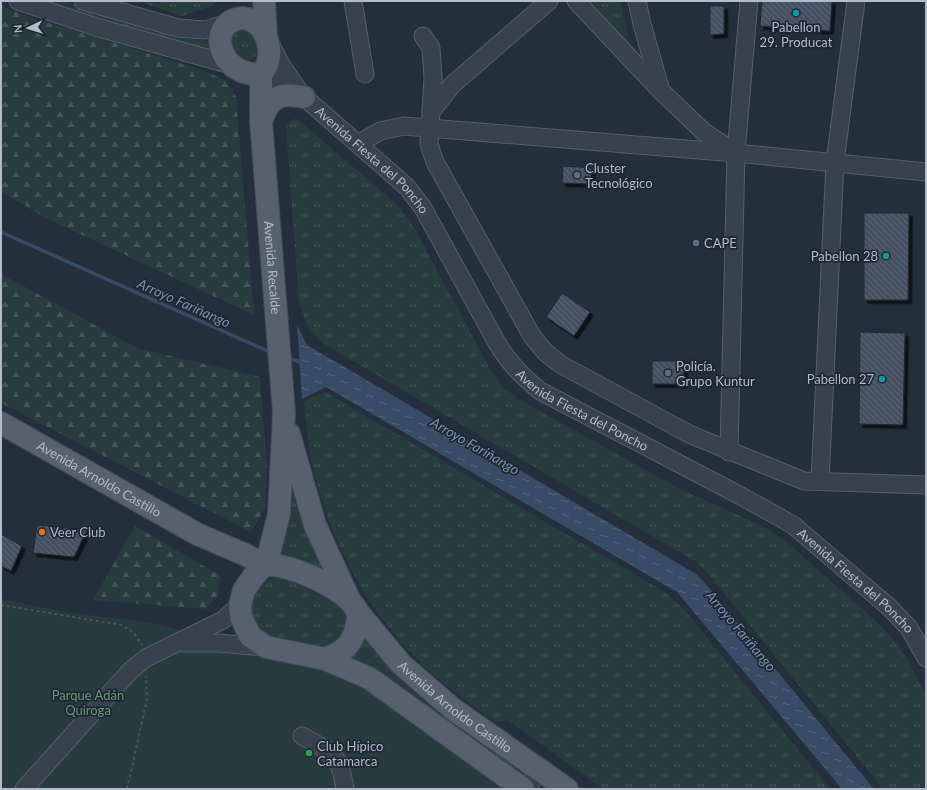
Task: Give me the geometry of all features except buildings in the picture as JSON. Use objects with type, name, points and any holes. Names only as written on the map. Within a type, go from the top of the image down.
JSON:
[{"type":"main road","points":[[264,1],[267,37],[268,60],[262,73],[253,75],[235,68],[225,58],[220,46],[221,38],[234,15],[249,18],[255,21],[267,37]]},
{"type":"main road","name":"Avenida Recalde","points":[[235,68],[246,81],[255,101],[261,121]]},
{"type":"main road","name":"Avenida Recalde","points":[[262,73],[261,121],[284,413],[279,514],[265,565]]},
{"type":"main road","points":[[261,121],[267,106],[274,99],[284,95],[304,96]]},
{"type":"main road","name":"Avenida Recalde","points":[[284,413],[315,525],[353,605]]},
{"type":"main road","name":"Avenida Arnoldo Castillo","points":[[1,423],[197,534],[246,555],[265,565]]},
{"type":"main road","name":"Avenida Arnoldo Castillo","points":[[197,534],[234,566],[240,576],[242,598]]},
{"type":"main road","points":[[265,565],[280,566],[301,572],[326,585],[353,605],[357,624],[347,646],[336,654],[325,659],[266,647],[250,636],[244,627],[241,617],[242,598],[253,577],[265,565]]},
{"type":"main road","name":"Avenida Arnoldo Castillo","points":[[353,605],[378,639],[406,669],[453,709],[567,789]]},
{"type":"main road","name":"Avenida Arnoldo Castillo","points":[[325,659],[369,678],[523,789]]},
{"type":"street","points":[[18,1],[96,27],[235,68]]},
{"type":"street","points":[[83,1],[178,28],[205,30],[234,15]]},
{"type":"street","points":[[353,1],[365,74]]},
{"type":"street","points":[[431,120],[452,85],[549,1]]},
{"type":"street","points":[[576,1],[661,91],[704,132],[736,153]]},
{"type":"street","points":[[637,1],[661,91]]},
{"type":"street","points":[[729,452],[736,153],[749,1]]},
{"type":"street","points":[[820,481],[835,162],[856,1]]},
{"type":"street","points":[[423,36],[431,48],[433,78],[429,144],[435,162],[532,336],[545,352],[560,364],[689,434],[729,452],[804,481],[926,485]]},
{"type":"street","name":"Avenida Fiesta del Poncho","points":[[267,37],[280,63],[304,96],[407,187],[423,208],[496,343],[508,362],[521,376],[540,391],[741,496],[792,525],[889,607],[909,628],[926,658]]},
{"type":"street","name":"Avenida Fiesta del Poncho","points":[[262,73],[304,96]]},
{"type":"street","points":[[358,144],[380,131],[431,120],[926,172]]},
{"type":"street","points":[[24,789],[130,671],[146,658],[223,620],[242,598]]},
{"type":"street","points":[[177,644],[218,643],[266,647]]},
{"type":"street","points":[[302,736],[331,752],[342,768],[345,789]]},
{"type":"street","points":[[526,789],[541,770]]},
{"type":"path","points":[[1,605],[122,625],[133,632],[141,644],[146,658],[147,699],[127,789]]},
{"type":"green space","points":[[40,1],[62,1],[178,36],[210,42],[211,51],[176,42]]},
{"type":"green space","points":[[137,1],[216,1],[214,5],[183,16]]},
{"type":"green space","points":[[584,1],[621,1],[630,45]]},
{"type":"green space","points":[[1,6],[30,17],[202,70],[225,80],[236,97],[254,315],[50,220],[1,192]]},
{"type":"green space","points":[[239,28],[255,32],[259,52],[251,60],[240,61],[227,40]]},
{"type":"green space","points":[[296,118],[398,205],[415,229],[490,369],[502,387],[520,400],[680,489],[767,528],[789,544],[878,623],[894,640],[908,660],[926,695],[926,789],[883,789],[710,576],[695,561],[324,344],[308,327],[299,304],[286,125]]},
{"type":"green space","points":[[1,274],[137,348],[260,377],[267,468],[265,508],[251,532],[1,403]]},
{"type":"green space","points":[[325,392],[663,591],[682,607],[830,789],[603,789],[508,720],[495,722],[467,702],[432,674],[404,645],[369,600],[341,550],[321,496],[311,460],[304,402]]},
{"type":"green space","points":[[288,464],[330,579],[274,557]]},
{"type":"green space","points":[[135,526],[221,576],[217,596],[205,609],[93,600]]},
{"type":"green space","points":[[276,577],[294,581],[317,590],[328,596],[344,610],[347,617],[346,627],[339,643],[324,650],[276,643],[250,622],[254,594],[261,584]]},
{"type":"green space","name":"Parque Adán Quiroga","points":[[1,599],[70,613],[149,622],[346,674],[510,789],[1,789]]},
{"type":"green space","points":[[362,632],[528,773],[522,781],[347,659]]},
{"type":"water","points":[[297,325],[307,345],[696,574],[874,789],[842,789],[677,592],[326,387],[302,399]]},
{"type":"waterway","name":"Arroyo Fariñango","points":[[1,232],[272,353]]},
{"type":"waterway","name":"Arroyo Fariñango","points":[[288,358],[303,363]]},
{"type":"place","name":"Pabellon 29. Producat","points":[[796,13]]},
{"type":"place","name":"Cluster Tecnológico","points":[[577,175]]},
{"type":"place","name":"CAPE","points":[[696,243]]},
{"type":"place","name":"Pabellon 28","points":[[886,256]]},
{"type":"place","name":"Policía. Grupo Kuntur","points":[[668,373]]},
{"type":"place","name":"Pabellon 27","points":[[882,379]]},
{"type":"place","name":"Veer Club","points":[[42,532]]},
{"type":"place","name":"Club Hípico Catamarca","points":[[309,753]]}]
